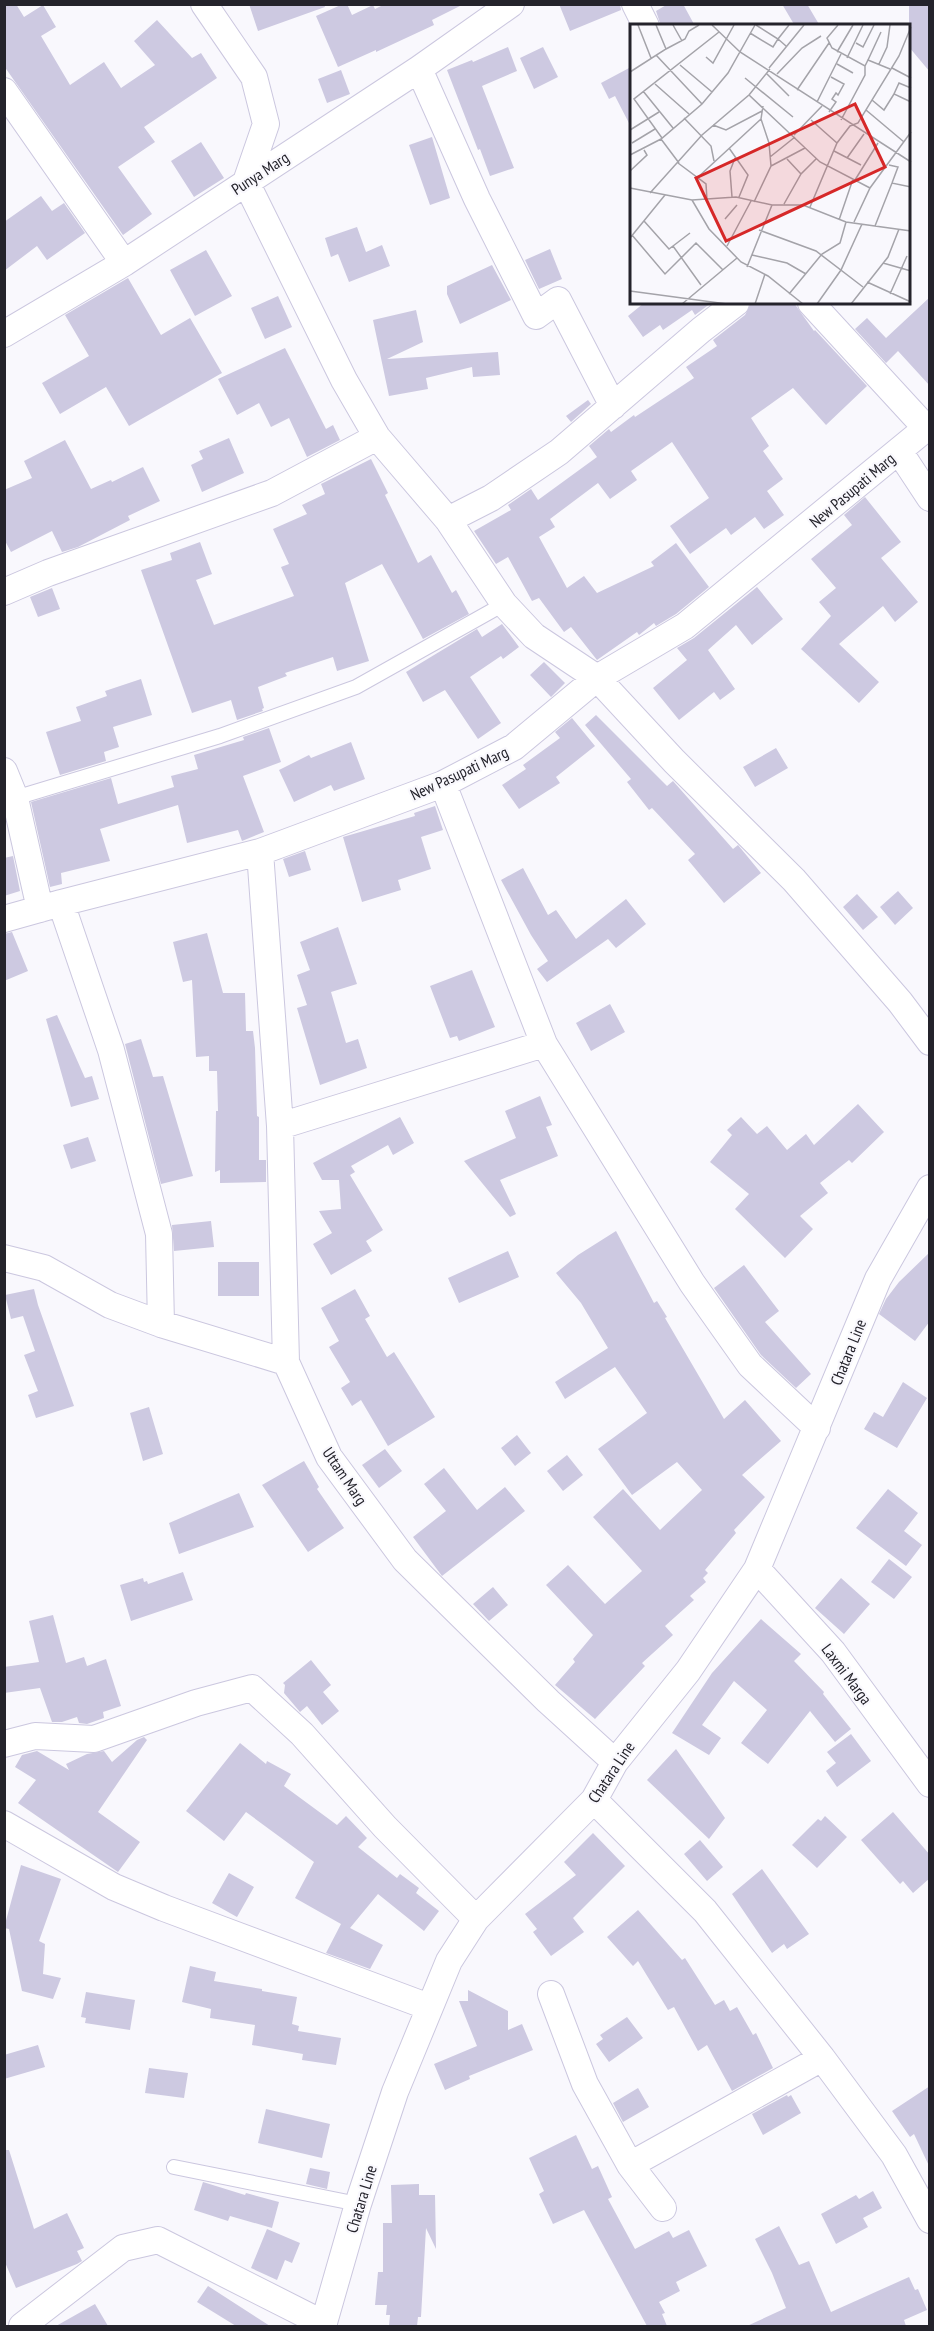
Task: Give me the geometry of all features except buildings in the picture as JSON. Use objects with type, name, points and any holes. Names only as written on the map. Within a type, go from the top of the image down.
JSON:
[{"type":"street","points":[[204,4],[254,77],[266,124],[246,182],[344,380],[377,437],[448,520],[504,604],[534,636],[597,678],[674,761],[794,880],[900,1002],[930,1042]]},
{"type":"street","name":"Punya Marg","points":[[4,334],[124,263],[418,69],[511,4]]},
{"type":"street","points":[[635,4],[645,24]]},
{"type":"street","points":[[418,69],[477,199],[536,316],[558,300],[613,406]]},
{"type":"street","points":[[4,91],[124,263]]},
{"type":"street","points":[[448,520],[491,498],[559,452],[701,330],[735,304]]},
{"type":"street","points":[[812,304],[928,427]]},
{"type":"street","name":"New Pasupati Marg","points":[[4,919],[260,852],[443,784],[514,747],[597,678],[685,626],[928,427]]},
{"type":"street","points":[[4,592],[48,573],[272,493],[377,437]]},
{"type":"street","points":[[899,451],[930,498]]},
{"type":"street","points":[[4,771],[51,906],[111,1050],[159,1234],[161,1324]]},
{"type":"street","points":[[443,784],[544,1044],[692,1283],[750,1365],[817,1428]]},
{"type":"street","points":[[4,1258],[44,1268],[110,1305],[161,1324],[286,1362],[280,1126],[260,852]]},
{"type":"street","points":[[280,1126],[544,1044]]},
{"type":"street","name":"Chatara Line","points":[[323,2325],[358,2204],[395,2092],[449,1962],[476,1919],[594,1800],[615,1762],[688,1671],[757,1569],[878,1280],[930,1188]]},
{"type":"street","name":"Uttam Marg","points":[[286,1362],[329,1457],[405,1560],[548,1701],[615,1762]]},
{"type":"street","name":"Laxmi Marga","points":[[757,1569],[832,1652],[930,1784]]},
{"type":"street","points":[[4,1744],[35,1736],[94,1739],[196,1703],[252,1688],[302,1734],[385,1827],[476,1919]]},
{"type":"street","points":[[594,1800],[705,1911],[822,2058],[894,2155],[930,2220]]},
{"type":"street","points":[[4,1824],[114,1887],[164,1908],[429,2007]]},
{"type":"street","points":[[552,1994],[585,2084],[630,2165],[663,2208]]},
{"type":"street","points":[[630,2165],[822,2058]]},
{"type":"street","points":[[21,2326],[123,2248],[158,2240],[323,2325]]},
{"type":"lane","points":[[15,798],[220,736],[356,687],[504,604]]},
{"type":"lane","points":[[174,2167],[358,2204]]}]
